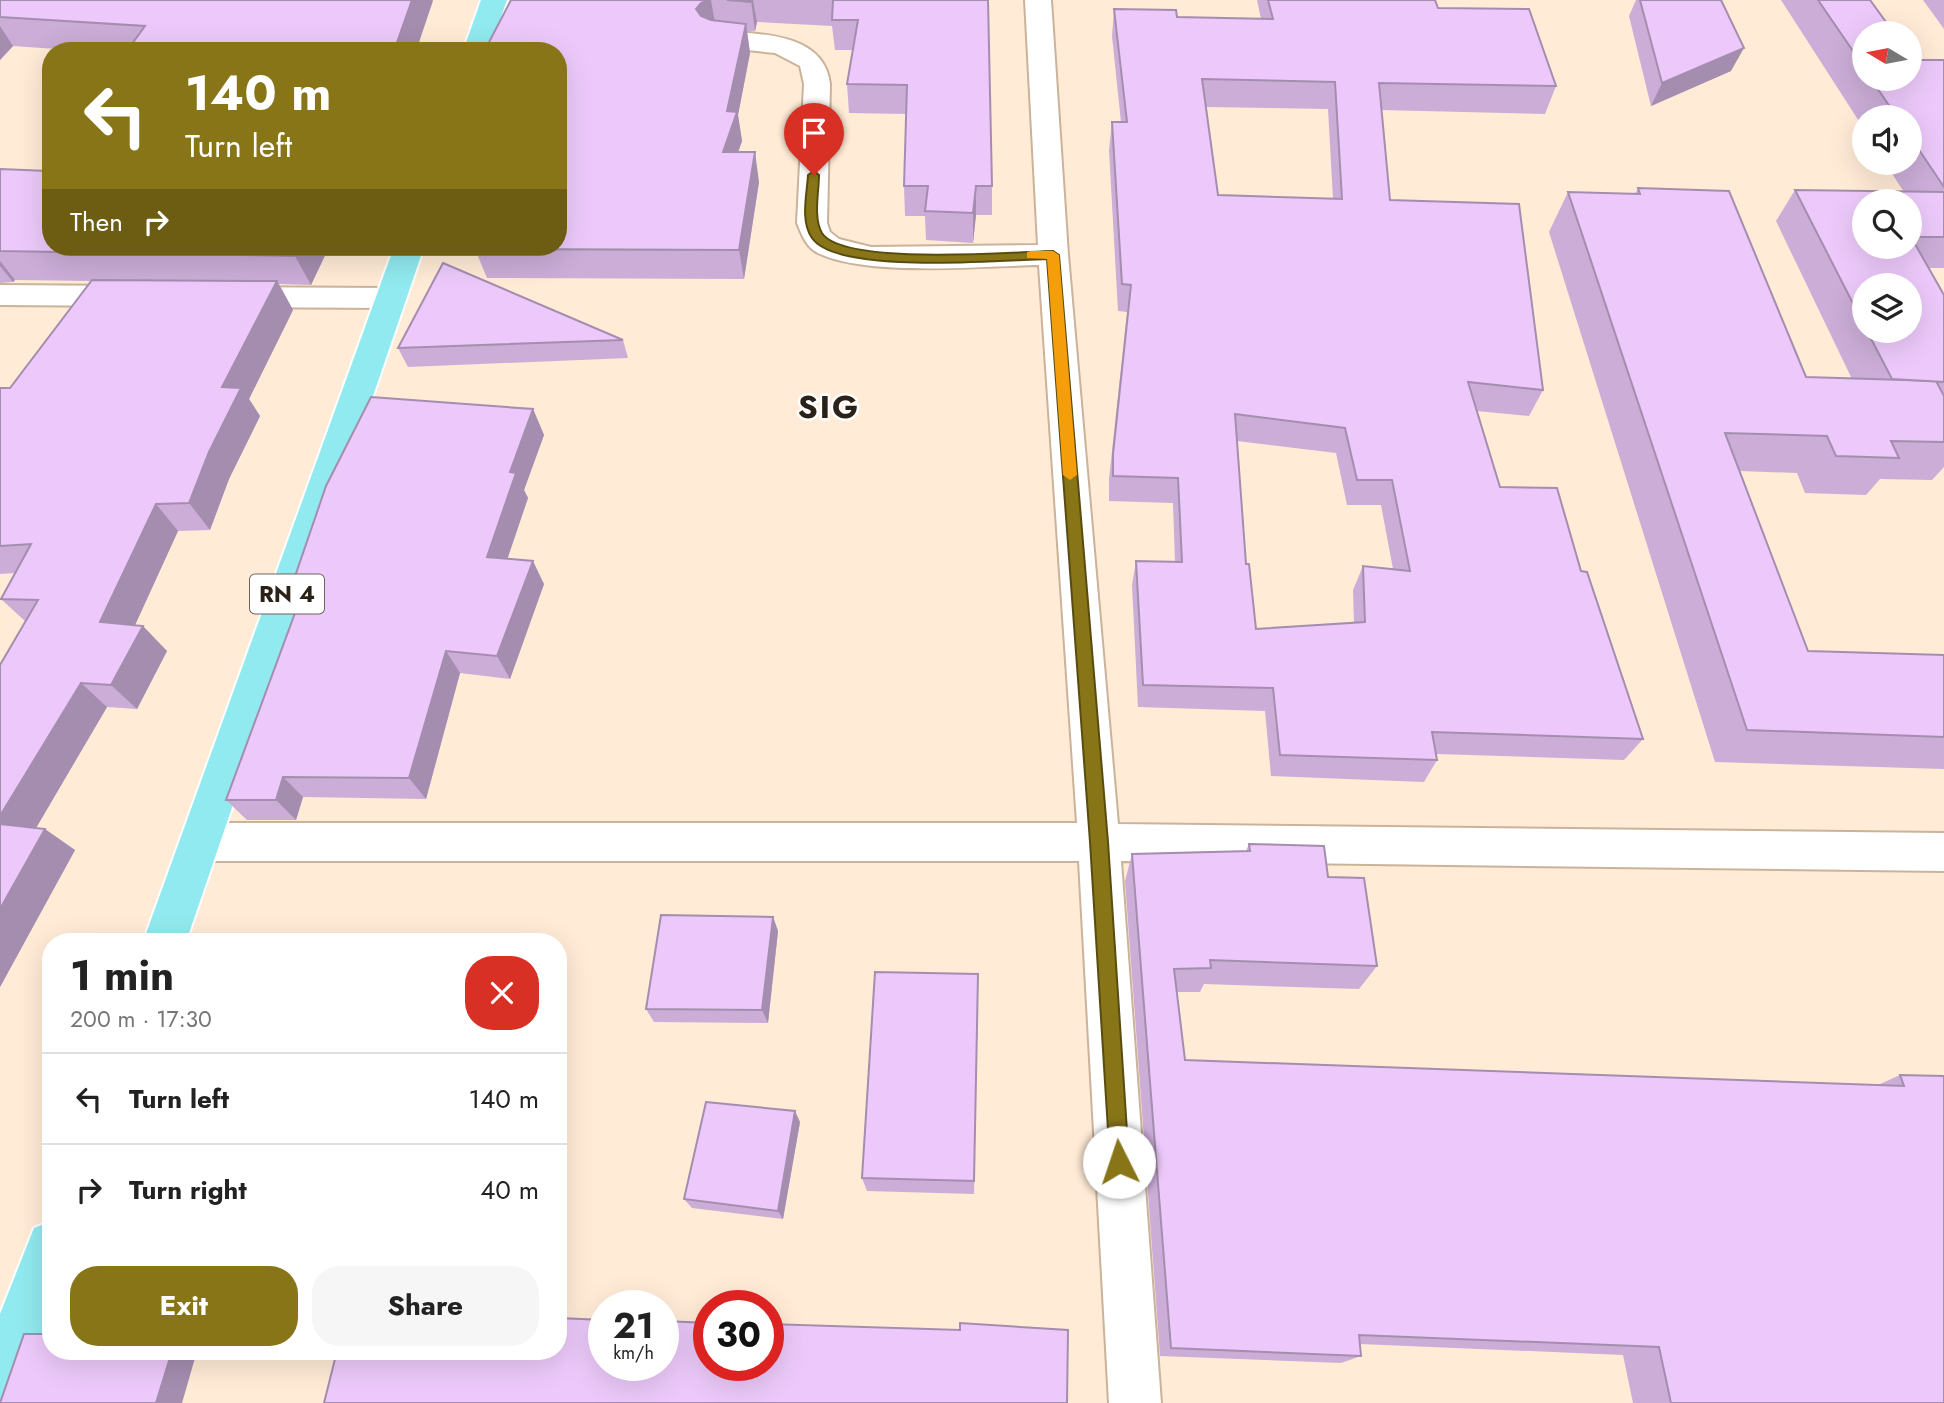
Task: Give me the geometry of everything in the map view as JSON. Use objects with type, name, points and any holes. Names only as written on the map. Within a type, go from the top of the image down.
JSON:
[{"type":"main road","points":[[479,42],[494,0]]},
{"type":"main road","name":"RN 4","points":[[167,933],[406,256]]},
{"type":"main road","points":[[0,1380],[42,1269]]},
{"type":"street","points":[[1038,0],[1053,255],[1099,842],[1135,1403]]},
{"type":"street","points":[[717,38],[772,45],[792,51],[807,57],[815,69],[817,84],[812,223],[817,237],[830,246],[860,255],[899,259],[1053,255]]},
{"type":"street","points":[[0,295],[154,296]]},
{"type":"street","points":[[209,296],[391,298]]},
{"type":"street","points":[[201,842],[1099,842],[1944,852]]},
{"type":"building","points":[[0,0],[412,0],[397,42],[133,42],[145,26],[0,17]]},
{"type":"building","points":[[511,0],[708,0],[696,9],[701,16],[711,20],[746,24],[727,111],[737,112],[723,152],[755,152],[739,250],[567,249],[567,42],[489,42]]},
{"type":"building","points":[[833,0],[988,0],[992,186],[976,186],[973,213],[925,211],[928,186],[904,186],[907,85],[847,84],[858,20],[832,20]]},
{"type":"building","points":[[1268,0],[1435,0],[1438,8],[1529,9],[1556,86],[1379,83],[1390,200],[1519,204],[1543,390],[1468,382],[1500,487],[1557,488],[1581,571],[1587,572],[1643,739],[1432,732],[1437,760],[1280,755],[1273,688],[1143,685],[1136,561],[1182,562],[1178,478],[1113,476],[1131,285],[1122,284],[1112,122],[1127,122],[1114,9],[1176,10],[1177,17],[1273,19]],"holes":[[[1202,79],[1335,82],[1342,199],[1218,195]],[[1235,414],[1345,428],[1357,480],[1392,480],[1410,571],[1363,566],[1365,622],[1256,629],[1249,564],[1246,564]]]},
{"type":"building","points":[[1640,0],[1721,0],[1744,48],[1662,83]]},
{"type":"building","points":[[1818,0],[1870,0],[1885,21],[1852,21],[1852,50]]},
{"type":"building","points":[[1922,60],[1944,60],[1944,187],[1922,154],[1922,105],[1889,105],[1879,91],[1922,91]]},
{"type":"building","points":[[0,169],[42,171],[42,252],[0,251]]},
{"type":"building","points":[[1638,188],[1729,191],[1806,377],[1936,381],[1944,396],[1944,442],[1891,441],[1899,458],[1836,456],[1827,436],[1725,433],[1808,651],[1944,655],[1944,737],[1747,730],[1568,192],[1640,194]]},
{"type":"building","points":[[1795,190],[1852,191],[1852,259],[1922,259],[1922,256],[1944,295],[1944,382],[1892,379],[1873,343],[1922,343],[1922,273],[1852,273],[1852,302]]},
{"type":"building","points":[[1922,192],[1944,192],[1944,237],[1922,237]]},
{"type":"building","points":[[443,263],[623,340],[398,348]]},
{"type":"building","points":[[92,280],[277,281],[222,387],[241,388],[209,452],[189,503],[156,504],[100,622],[143,626],[111,685],[81,683],[0,816],[0,665],[38,600],[1,599],[31,544],[0,546],[0,388],[10,388]]},
{"type":"building","points":[[371,397],[533,409],[510,472],[516,473],[487,557],[533,561],[497,656],[446,651],[409,778],[283,777],[276,800],[226,800],[302,594],[289,594],[326,486]]},
{"type":"building","points":[[0,824],[45,829],[0,909]]},
{"type":"building","points":[[1249,844],[1324,846],[1328,877],[1364,878],[1377,966],[1210,960],[1211,968],[1174,969],[1185,1060],[1904,1086],[1900,1075],[1944,1076],[1944,1403],[1671,1403],[1659,1347],[1359,1335],[1361,1356],[1171,1348],[1132,854],[1250,851]]},
{"type":"building","points":[[661,915],[773,917],[762,1010],[646,1009]]},
{"type":"building","points":[[875,972],[978,974],[974,1181],[862,1178]]},
{"type":"building","points":[[706,1102],[795,1111],[778,1211],[684,1199]]},
{"type":"building","points":[[567,1318],[588,1319],[588,1381],[679,1381],[679,1322],[693,1322],[693,1381],[784,1381],[784,1324],[960,1330],[960,1323],[1068,1330],[1067,1403],[324,1403],[335,1360],[567,1360]]},
{"type":"building","points":[[24,1334],[42,1334],[42,1360],[169,1360],[156,1403],[0,1403]]},
{"type":"slow traffic","points":[[1031,255],[1053,255],[1070,475]]},
{"type":"district","name":"SIG","points":[[829,407]]},
{"type":"route","points":[[814,175],[812,223],[817,237],[830,246],[849,253],[899,259],[1053,255],[1099,842],[1119,1162]]}]
